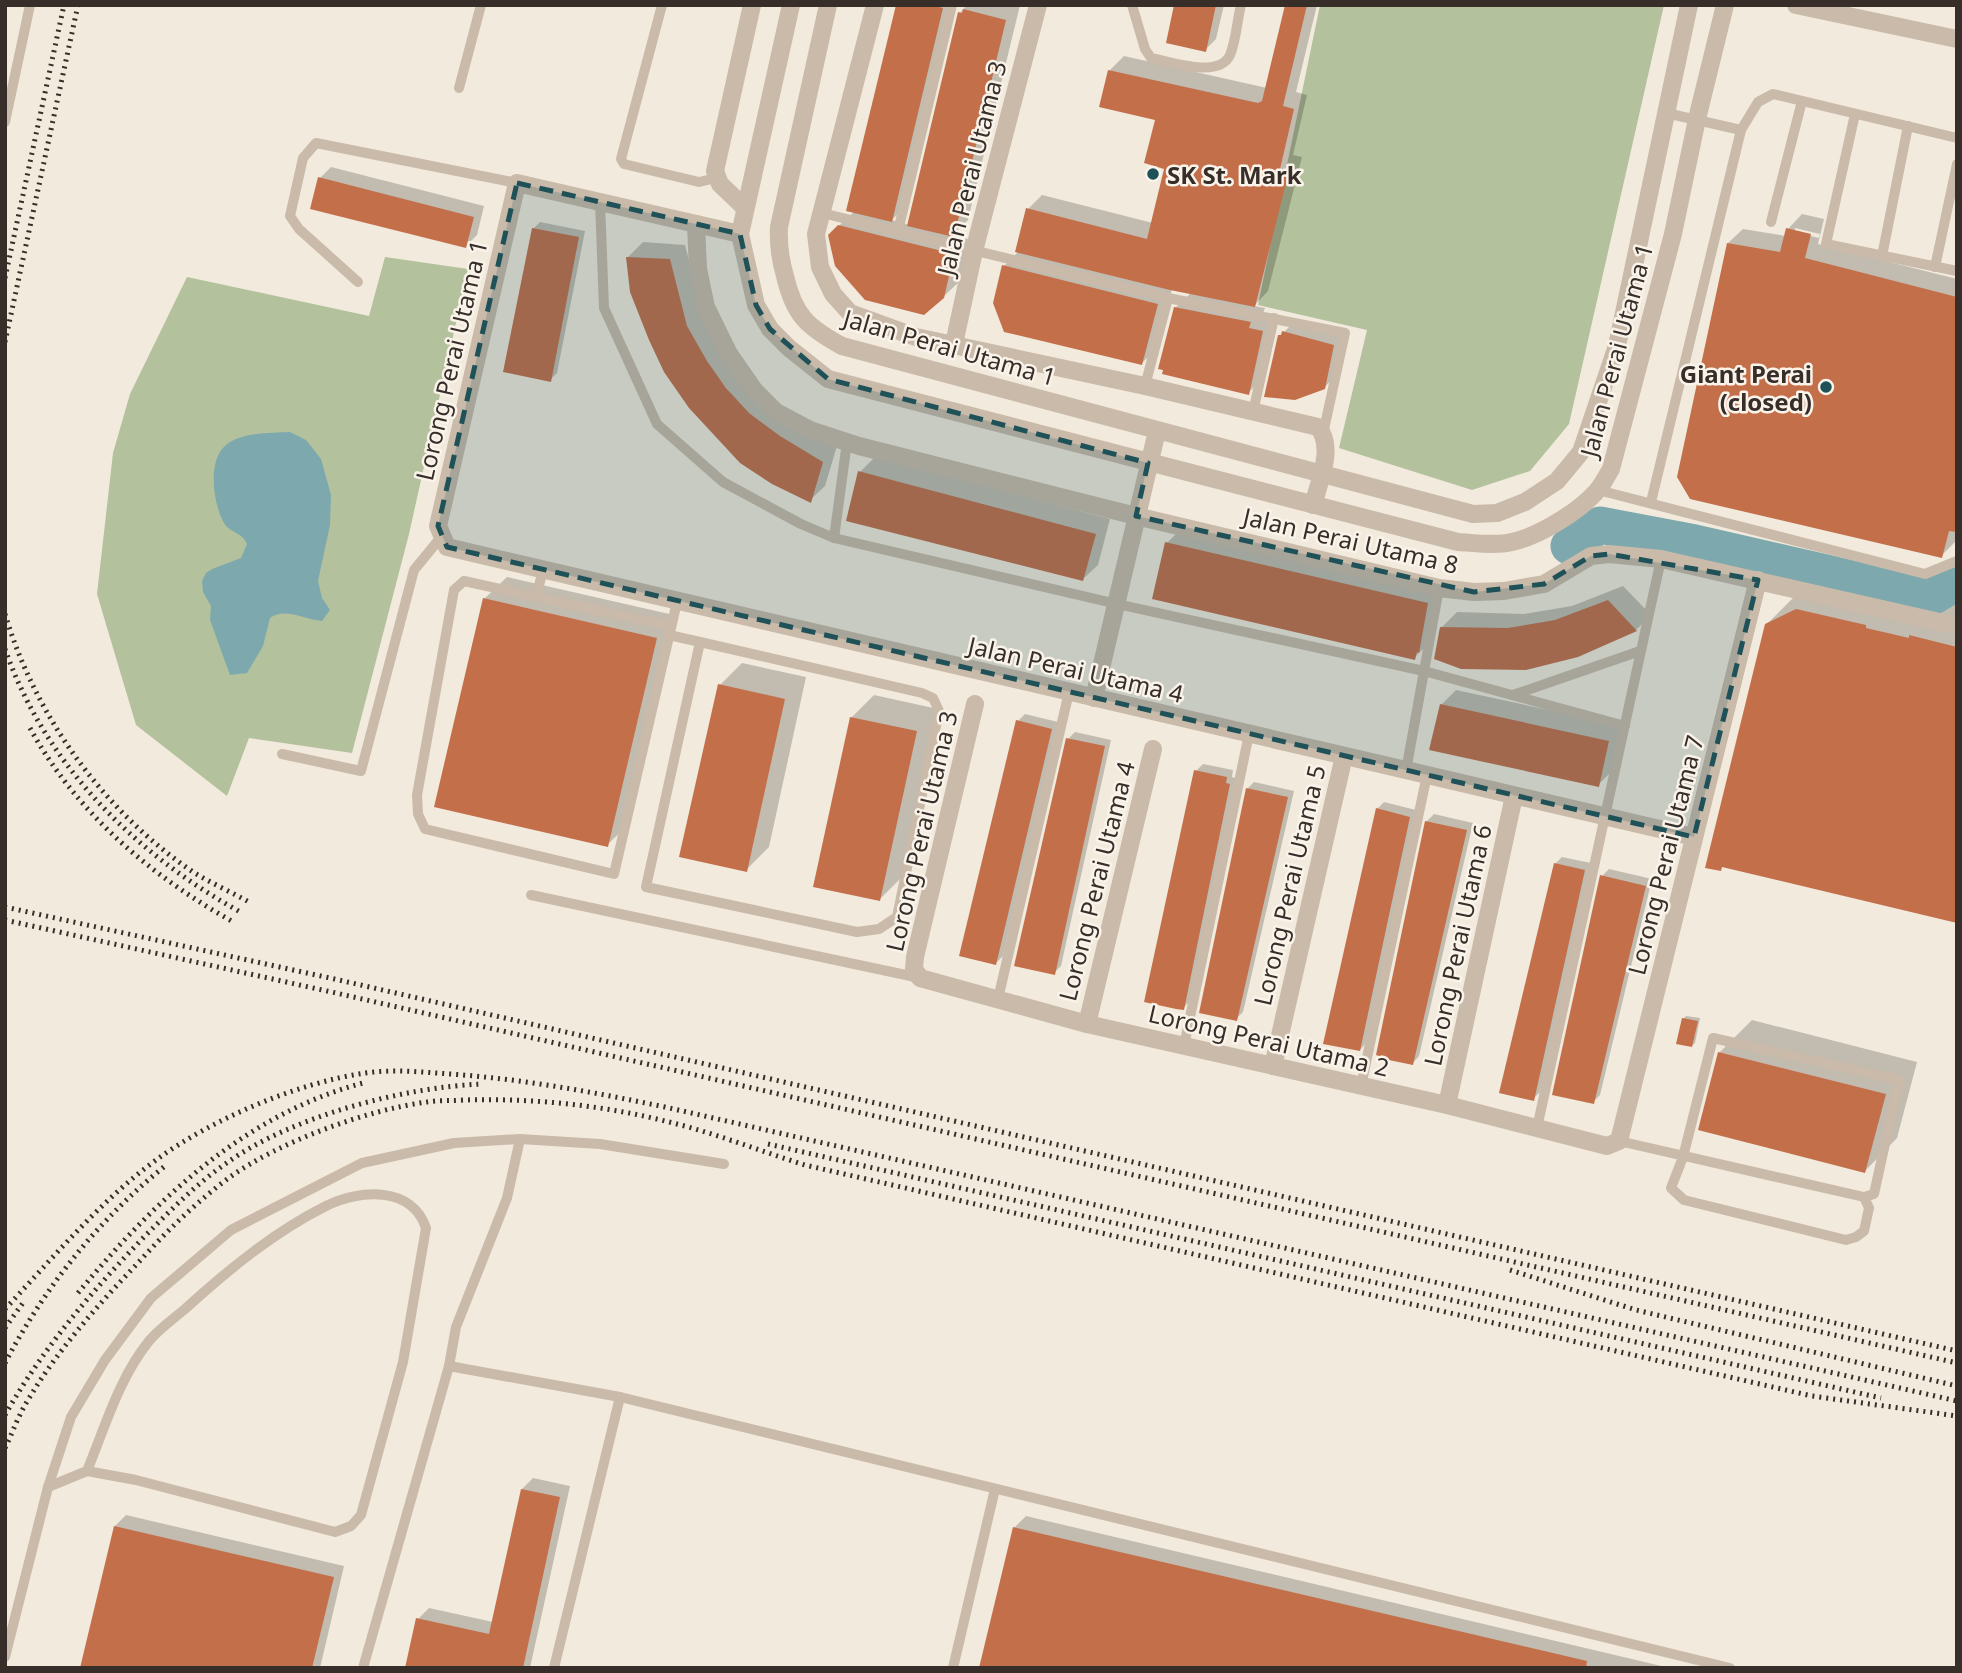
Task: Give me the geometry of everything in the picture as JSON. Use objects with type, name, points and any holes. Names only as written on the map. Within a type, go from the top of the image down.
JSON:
[{"type":"street","points":[[744,207],[716,178],[716,171],[752,5]]},
{"type":"street","name":"Jalan Perai Utama 1","points":[[791,5],[740,234],[756,305],[770,329],[828,380],[1458,542],[1488,544],[1511,542],[1530,536],[1581,507],[1598,490],[1611,469],[1673,234],[1725,5]]},
{"type":"street","name":"Jalan Perai Utama 1","points":[[828,5],[779,228],[778,252],[789,297],[801,316],[820,334],[842,345],[1473,514],[1497,513],[1525,502],[1557,481],[1581,452],[1617,346],[1689,5]]},
{"type":"street","name":"Jalan Perai Utama 1","points":[[875,5],[816,234],[820,267],[833,294],[850,313],[916,337],[1145,386],[1318,428],[1324,434]]},
{"type":"street","name":"Jalan Perai Utama 3","points":[[954,344],[974,251],[1038,5]]},
{"type":"street","points":[[1796,5],[1957,39]]},
{"type":"street","points":[[517,183],[740,234]]},
{"type":"street","name":"Lorong Perai Utama 1","points":[[445,542],[438,526],[517,183]]},
{"type":"street","points":[[696,224],[698,269],[706,307],[729,354],[754,390],[776,412],[810,429],[847,442],[1136,516]]},
{"type":"street","points":[[1094,698],[1157,431]]},
{"type":"street","points":[[1313,505],[1322,472],[1326,445],[1324,434]]},
{"type":"street","name":"Jalan Perai Utama 8","points":[[1136,516],[1439,588],[1474,592],[1504,591],[1544,584],[1591,556],[1609,554],[1661,559],[1957,626]]},
{"type":"street","name":"Jalan Perai Utama 4","points":[[445,542],[543,570],[677,602],[1694,838]]},
{"type":"street","name":"Lorong Perai Utama 7","points":[[1619,1142],[1758,580]]},
{"type":"street","name":"Lorong Perai Utama 3","points":[[917,973],[975,704]]},
{"type":"street","name":"Lorong Perai Utama 4","points":[[1087,1024],[1153,749]]},
{"type":"street","name":"Lorong Perai Utama 5","points":[[1273,1066],[1344,756]]},
{"type":"street","name":"Lorong Perai Utama 6","points":[[1447,1105],[1514,796]]},
{"type":"street","name":"Lorong Perai Utama 2","points":[[917,973],[1087,1024],[1447,1105],[1607,1146],[1619,1142]]},
{"type":"lane","points":[[5,122],[30,5]]},
{"type":"lane","points":[[459,88],[481,5]]},
{"type":"lane","points":[[662,5],[621,159],[624,164],[699,182],[716,178]]},
{"type":"lane","points":[[898,231],[952,5]]},
{"type":"lane","points":[[1132,5],[1145,49],[1151,58],[1208,69],[1222,65],[1230,56],[1241,5]]},
{"type":"lane","points":[[1651,502],[1741,131],[1758,102],[1773,94],[1957,138]]},
{"type":"lane","points":[[1771,222],[1802,101]]},
{"type":"lane","points":[[1667,113],[1741,131]]},
{"type":"lane","points":[[1855,114],[1826,244],[1957,271]]},
{"type":"lane","points":[[1882,256],[1908,126]]},
{"type":"lane","points":[[358,282],[299,229],[290,216],[303,158],[316,143],[517,183]]},
{"type":"lane","points":[[1935,267],[1957,164]]},
{"type":"lane","points":[[600,202],[604,308],[657,424],[723,482],[801,524],[834,538],[1116,604],[1424,671],[1625,726]]},
{"type":"lane","points":[[822,213],[1168,298],[1345,333],[1324,434]]},
{"type":"lane","points":[[1145,386],[1168,298]]},
{"type":"lane","points":[[1253,412],[1274,318]]},
{"type":"lane","points":[[834,538],[847,442]]},
{"type":"lane","points":[[1598,490],[1925,574],[1957,561]]},
{"type":"lane","points":[[282,754],[361,771],[414,570],[445,542]]},
{"type":"lane","points":[[1537,1128],[1661,559]]},
{"type":"lane","points":[[536,597],[543,570]]},
{"type":"lane","points":[[677,602],[670,630],[614,874],[425,829],[418,814],[417,795],[454,590],[464,582],[670,630],[699,642],[922,693],[933,698],[939,711],[897,917],[879,929],[857,932],[646,887],[699,642]]},
{"type":"lane","points":[[1406,771],[1439,588]]},
{"type":"lane","points":[[1513,695],[1640,650]]},
{"type":"lane","points":[[998,999],[1069,692]]},
{"type":"lane","points":[[1184,1046],[1249,734]]},
{"type":"lane","points":[[1361,1086],[1427,775]]},
{"type":"lane","points":[[531,895],[917,973]]},
{"type":"lane","points":[[1619,1142],[1682,1157],[1864,1197],[1874,1195],[1899,1080],[1713,1038],[1682,1157],[1671,1188],[1684,1200],[1846,1240],[1864,1231],[1870,1208],[1864,1197]]},
{"type":"lane","points":[[363,1668],[449,1366],[456,1327],[507,1198],[520,1139]]},
{"type":"lane","points":[[5,1657],[48,1487],[71,1417],[105,1360],[151,1298],[231,1230],[362,1163],[454,1143],[520,1139],[600,1144],[724,1164]]},
{"type":"lane","points":[[48,1487],[87,1471],[136,1480],[335,1532],[351,1526],[361,1516],[403,1362],[426,1228],[422,1217],[397,1196],[379,1193],[351,1197],[327,1205],[262,1244],[150,1340],[121,1386],[87,1471]]},
{"type":"lane","points":[[449,1366],[620,1397],[1730,1668]]},
{"type":"lane","points":[[554,1668],[620,1397]]},
{"type":"lane","points":[[953,1668],[995,1489]]},
{"type":"highlighted area","points":[[517,183],[740,234],[756,305],[770,329],[828,379],[1148,463],[1136,516],[1474,592],[1544,584],[1591,556],[1609,554],[1758,580],[1694,837],[447,547],[438,526]]},
{"type":"green space","points":[[1320,5],[1664,5],[1569,424],[1530,471],[1472,490],[1339,448],[1367,330],[1258,305]]},
{"type":"green space","points":[[385,257],[468,269],[409,534],[352,753],[249,738],[227,796],[136,725],[97,594],[113,453],[130,394],[187,277],[369,316]]},
{"type":"water","points":[[290,432],[306,440],[321,459],[331,495],[330,525],[318,581],[322,598],[330,610],[322,621],[289,614],[270,618],[263,646],[247,673],[230,675],[210,620],[211,606],[203,592],[202,581],[212,569],[241,558],[247,544],[224,523],[220,515],[214,482],[216,461],[226,445],[240,438]]},
{"type":"building","points":[[896,5],[931,5],[943,8],[892,222],[846,211]]},
{"type":"building","points":[[1174,5],[1216,5],[1206,52],[1166,43]]},
{"type":"building","name":"SK St. Mark","points":[[1285,5],[1307,5],[1283,106],[1294,109],[1280,169],[1289,171],[1255,307],[1170,290],[1015,252],[1026,208],[1147,239],[1164,169],[1144,163],[1155,120],[1099,107],[1108,70],[1258,103],[1262,101]]},
{"type":"building","points":[[963,9],[1006,20],[954,237],[907,226],[958,12],[962,13]]},
{"type":"building","points":[[318,177],[474,217],[466,248],[310,209]]},
{"type":"building","points":[[838,225],[954,254],[944,298],[924,315],[865,300],[835,266],[828,235]]},
{"type":"building","points":[[532,228],[579,237],[551,382],[503,372]]},
{"type":"building","name":"Giant Perai (closed)","points":[[1786,228],[1811,234],[1805,258],[1957,297],[1957,532],[1949,531],[1942,558],[1690,499],[1677,477],[1727,243],[1780,252]]},
{"type":"building","points":[[626,257],[670,259],[687,326],[726,388],[749,413],[823,462],[811,503],[772,484],[740,463],[689,408],[664,372],[649,340],[630,292]]},
{"type":"building","points":[[1002,265],[1158,304],[1142,365],[1004,332],[993,303]]},
{"type":"building","points":[[1174,307],[1251,322],[1249,328],[1263,331],[1249,395],[1162,374],[1163,370],[1158,369]]},
{"type":"building","points":[[1282,331],[1334,345],[1325,389],[1295,400],[1264,397],[1278,335],[1281,335]]},
{"type":"building","points":[[858,471],[1096,534],[1083,581],[846,521]]},
{"type":"building","points":[[1165,542],[1428,603],[1419,653],[1417,652],[1415,660],[1152,599]]},
{"type":"building","points":[[483,598],[657,638],[608,847],[434,807]]},
{"type":"building","points":[[1608,600],[1637,631],[1578,657],[1526,670],[1461,669],[1434,659],[1440,627],[1508,628],[1555,620]]},
{"type":"building","points":[[1796,609],[1866,625],[1866,628],[1957,647],[1957,923],[1722,867],[1721,871],[1705,868],[1765,624]]},
{"type":"building","points":[[718,684],[785,699],[747,872],[679,857]]},
{"type":"building","points":[[1440,704],[1609,741],[1599,787],[1429,750]]},
{"type":"building","points":[[850,717],[917,731],[880,901],[813,887]]},
{"type":"building","points":[[1016,720],[1052,729],[996,965],[959,956]]},
{"type":"building","points":[[1066,738],[1105,746],[1055,975],[1014,966]]},
{"type":"building","points":[[1194,770],[1227,777],[1226,783],[1230,784],[1184,1010],[1144,1002]]},
{"type":"building","points":[[1246,788],[1288,797],[1237,1021],[1199,1013]]},
{"type":"building","points":[[1376,808],[1410,817],[1360,1051],[1323,1044]]},
{"type":"building","points":[[1425,821],[1467,830],[1413,1065],[1379,1058],[1376,1055]]},
{"type":"building","points":[[1554,863],[1585,870],[1534,1101],[1499,1093]]},
{"type":"building","points":[[1600,875],[1646,886],[1594,1104],[1552,1095]]},
{"type":"building","points":[[1682,1018],[1698,1021],[1692,1047],[1676,1044]]},
{"type":"building","points":[[1718,1052],[1886,1094],[1865,1173],[1698,1130]]},
{"type":"building","points":[[521,1489],[560,1497],[523,1668],[405,1668],[416,1618],[489,1634]]},
{"type":"building","points":[[114,1526],[334,1577],[312,1668],[80,1668]]},
{"type":"building","points":[[1013,1527],[1587,1661],[1586,1668],[979,1668]]},
{"type":"waterway","points":[[1569,546],[1600,525],[1695,543],[1932,597],[1957,582]]},
{"type":"railway","points":[[5,278],[64,5]]},
{"type":"railway","points":[[5,342],[78,5]]},
{"type":"railway","points":[[5,614],[35,690],[77,759],[103,791],[130,821],[161,848],[193,872],[249,902]]},
{"type":"railway","points":[[5,649],[23,692],[44,731],[99,803],[166,863],[203,890],[242,913]]},
{"type":"railway","points":[[30,728],[70,788],[119,840],[174,885],[235,923]]},
{"type":"railway","points":[[5,907],[339,980],[1957,1351]]},
{"type":"railway","points":[[5,920],[1957,1363]]},
{"type":"railway","points":[[5,1309],[115,1194],[178,1145],[229,1117],[312,1085],[365,1073],[418,1072],[531,1083],[665,1107],[1957,1401]]},
{"type":"railway","points":[[78,1293],[138,1226],[170,1194],[205,1165],[279,1116],[320,1097],[363,1083]]},
{"type":"railway","points":[[5,1415],[35,1366],[106,1278],[175,1207],[228,1162],[284,1131],[350,1107],[419,1091],[483,1084]]},
{"type":"railway","points":[[5,1448],[22,1410],[49,1367],[77,1331],[170,1229],[230,1177],[298,1140],[351,1120],[403,1106],[432,1101],[464,1100],[567,1104],[644,1116],[703,1131],[805,1165],[1812,1396],[1957,1416]]},
{"type":"railway","points":[[768,1144],[1881,1398]]},
{"type":"railway","points":[[5,1363],[37,1308],[75,1256],[117,1209],[165,1166]]},
{"type":"railway","points":[[1510,1270],[1636,1310],[1957,1386]]},
{"type":"railway","points":[[5,1328],[25,1300]]},
{"type":"place","name":"SK St. Mark","points":[[1153,174]]},
{"type":"place","name":"Giant Perai (closed)","points":[[1826,387]]}]
